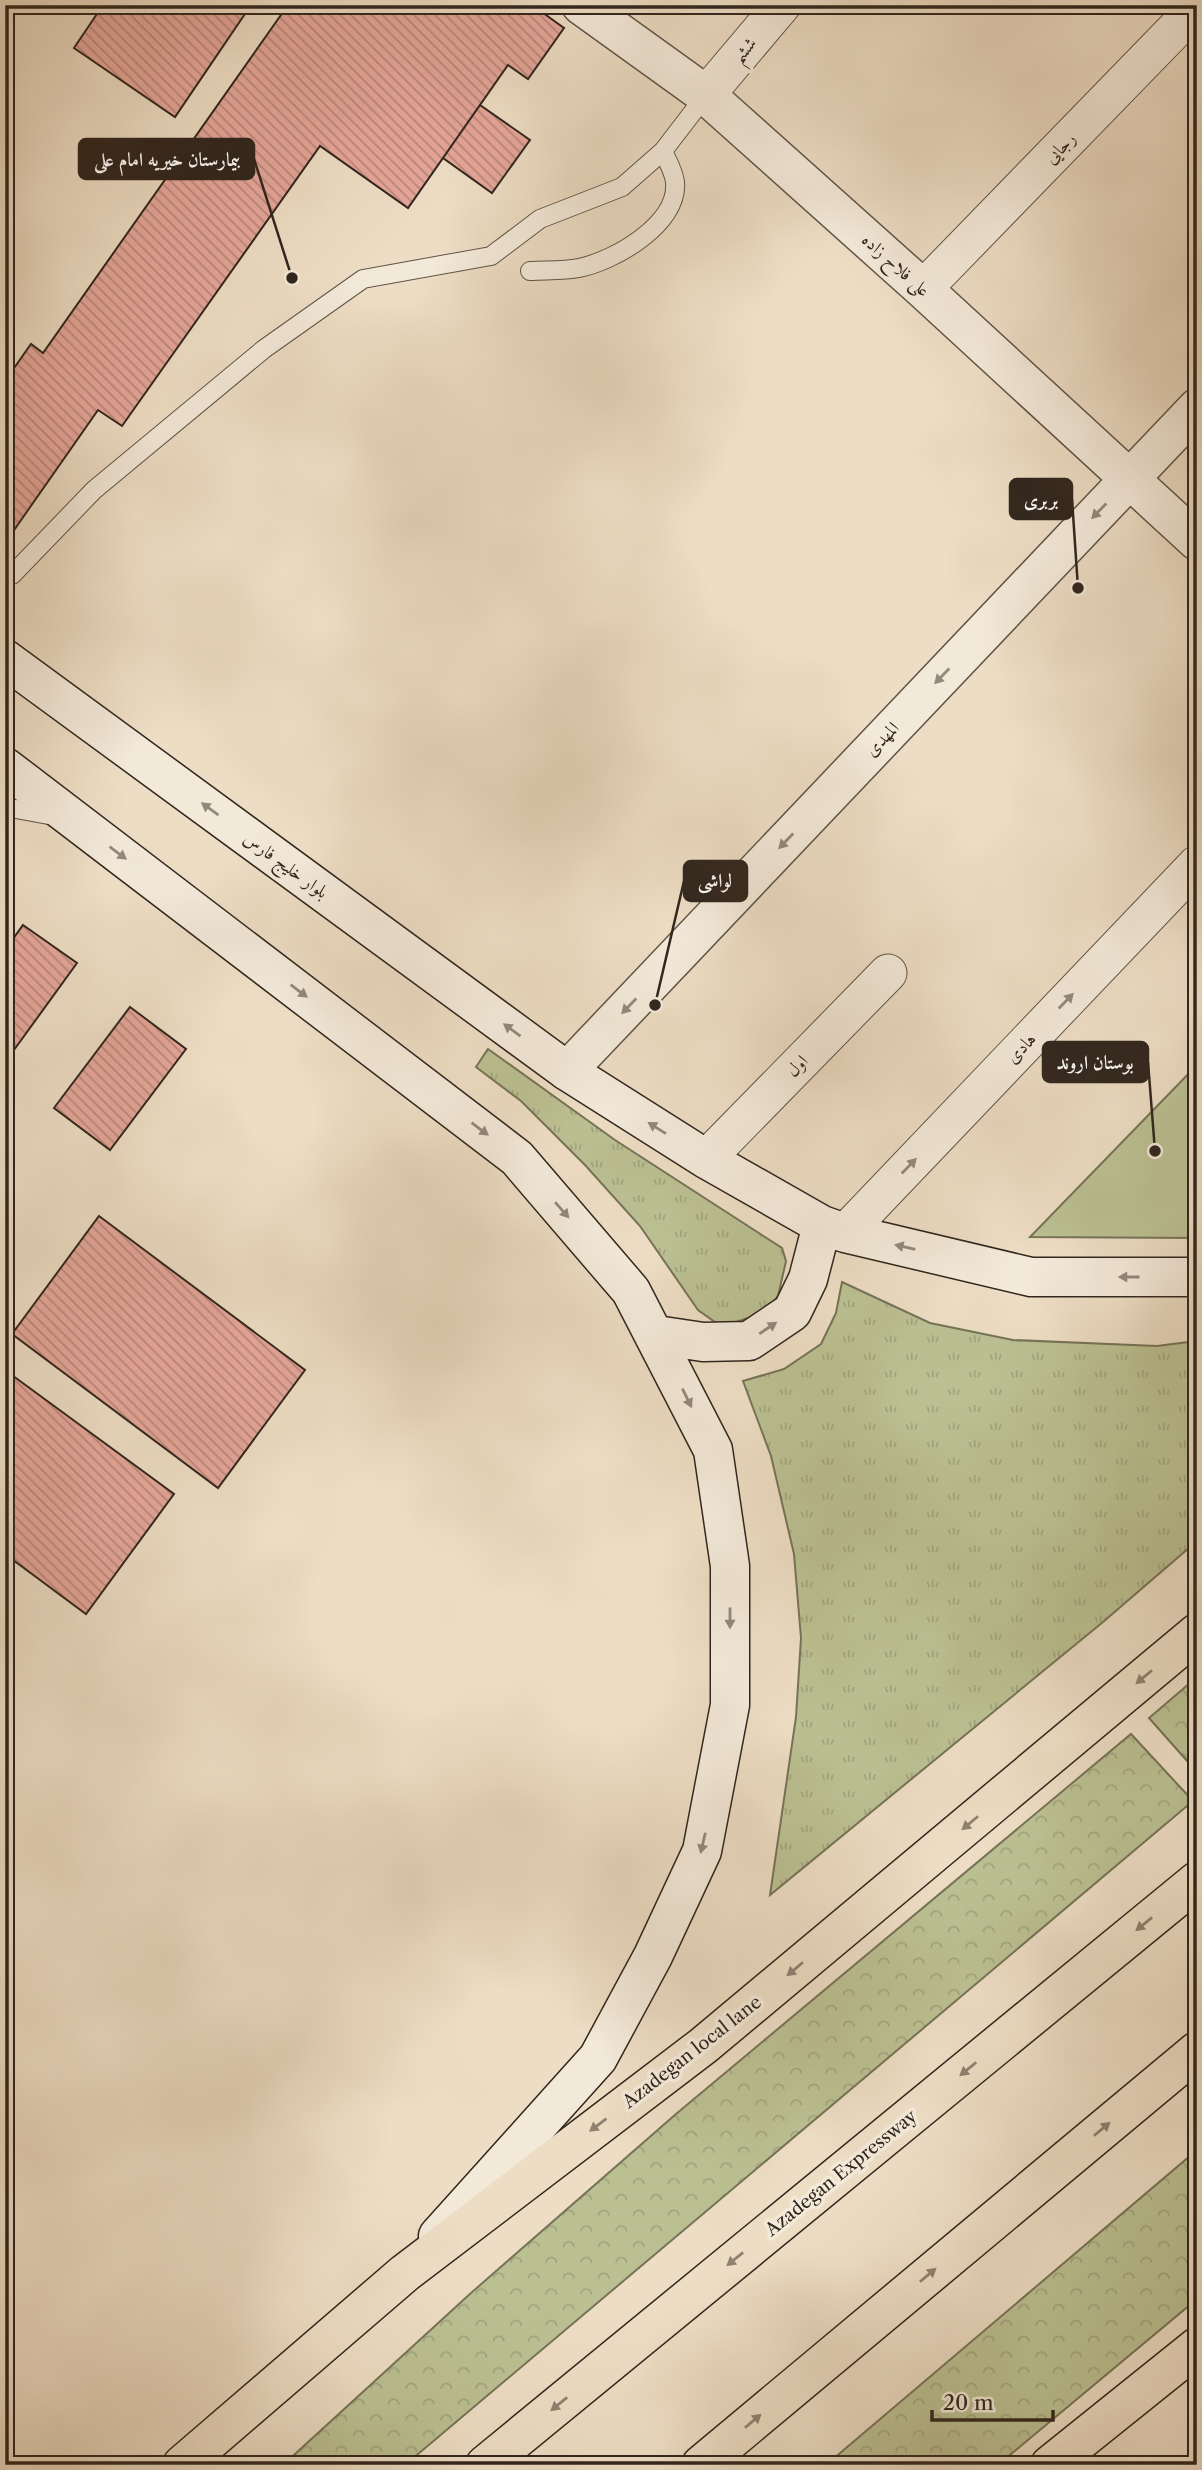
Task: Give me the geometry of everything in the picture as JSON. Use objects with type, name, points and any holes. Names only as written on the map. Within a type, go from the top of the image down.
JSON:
[{"type":"main road","name":"علی فلاح زاده","points":[[581,5],[706,95],[923,289],[1197,541]]},
{"type":"main road","name":"المهدی","points":[[567,1071],[1197,408]]},
{"type":"main road","name":"بلوار خلیج فارس","points":[[5,659],[567,1071],[706,1159],[834,1229],[1031,1277],[1197,1277]]},
{"type":"main road","points":[[5,767],[517,1158],[631,1291],[713,1450],[730,1566],[730,1704],[702,1852],[653,1956],[598,2058],[405,2273]]},
{"type":"main road","points":[[656,1335],[703,1342],[749,1341],[792,1312],[834,1229]]},
{"type":"main road","name":"Azadegan local lane","points":[[182,2465],[405,2273],[703,2046],[1197,1633]]},
{"type":"main road","name":"Azadegan Expressway","points":[[485,2465],[1197,1881]]},
{"type":"main road","points":[[701,2465],[1197,2051]]},
{"type":"main road","points":[[1050,2465],[1197,2347]]},
{"type":"street","name":"ششم","points":[[706,95],[782,5]]},
{"type":"street","name":"رجایی","points":[[923,289],[1197,7]]},
{"type":"street","name":"هادی","points":[[834,1229],[1197,864]]},
{"type":"street","name":"اول","points":[[706,1159],[888,973]]},
{"type":"lane","points":[[12,575],[94,490],[264,349],[363,279],[491,256],[540,219],[622,187],[663,151],[706,95]]},
{"type":"lane","points":[[530,271],[579,268],[616,256],[652,230],[671,204],[675,182],[663,151]]},
{"type":"lane","points":[[5,807],[74,820]]},
{"type":"green space","points":[[488,1049],[615,1140],[782,1248],[786,1261],[778,1296],[765,1312],[728,1325],[715,1322],[698,1310],[640,1226],[585,1165],[521,1101],[476,1067]]},
{"type":"green space","points":[[1197,1065],[1197,1238],[1030,1237]]},
{"type":"green space","points":[[842,1282],[930,1323],[1013,1340],[1157,1346],[1197,1341],[1197,1541],[1103,1622],[770,1895],[796,1717],[801,1638],[794,1554],[771,1456],[743,1381],[784,1369],[821,1344],[836,1313]]},
{"type":"green space","points":[[1197,1677],[1197,1772],[1149,1718]]},
{"type":"green space","points":[[1131,1734],[1193,1801],[405,2465],[283,2465],[471,2293],[676,2114]]},
{"type":"green space","points":[[1197,2150],[1197,2299],[998,2465],[826,2465]]},
{"type":"building","points":[[103,5],[251,5],[175,117],[74,48]]},
{"type":"building","points":[[288,5],[532,5],[564,28],[528,79],[508,65],[408,208],[320,146],[122,426],[98,410],[12,533],[5,528],[5,381],[31,344],[43,353]]},
{"type":"building","points":[[480,105],[530,140],[492,193],[443,158]]},
{"type":"building","points":[[23,925],[77,963],[14,1050],[5,1044],[5,950]]},
{"type":"building","points":[[130,1007],[186,1049],[110,1150],[54,1108]]},
{"type":"building","points":[[99,1216],[305,1370],[218,1488],[12,1334]]},
{"type":"building","points":[[5,1370],[174,1494],[86,1614],[5,1554]]},
{"type":"place","name":"بیمارستان خیریه امام علی","points":[[292,278]]},
{"type":"place","name":"بربری","points":[[1078,588]]},
{"type":"place","name":"لواشی","points":[[655,1005]]},
{"type":"place","name":"بوستان اروند","points":[[1155,1151]]}]
